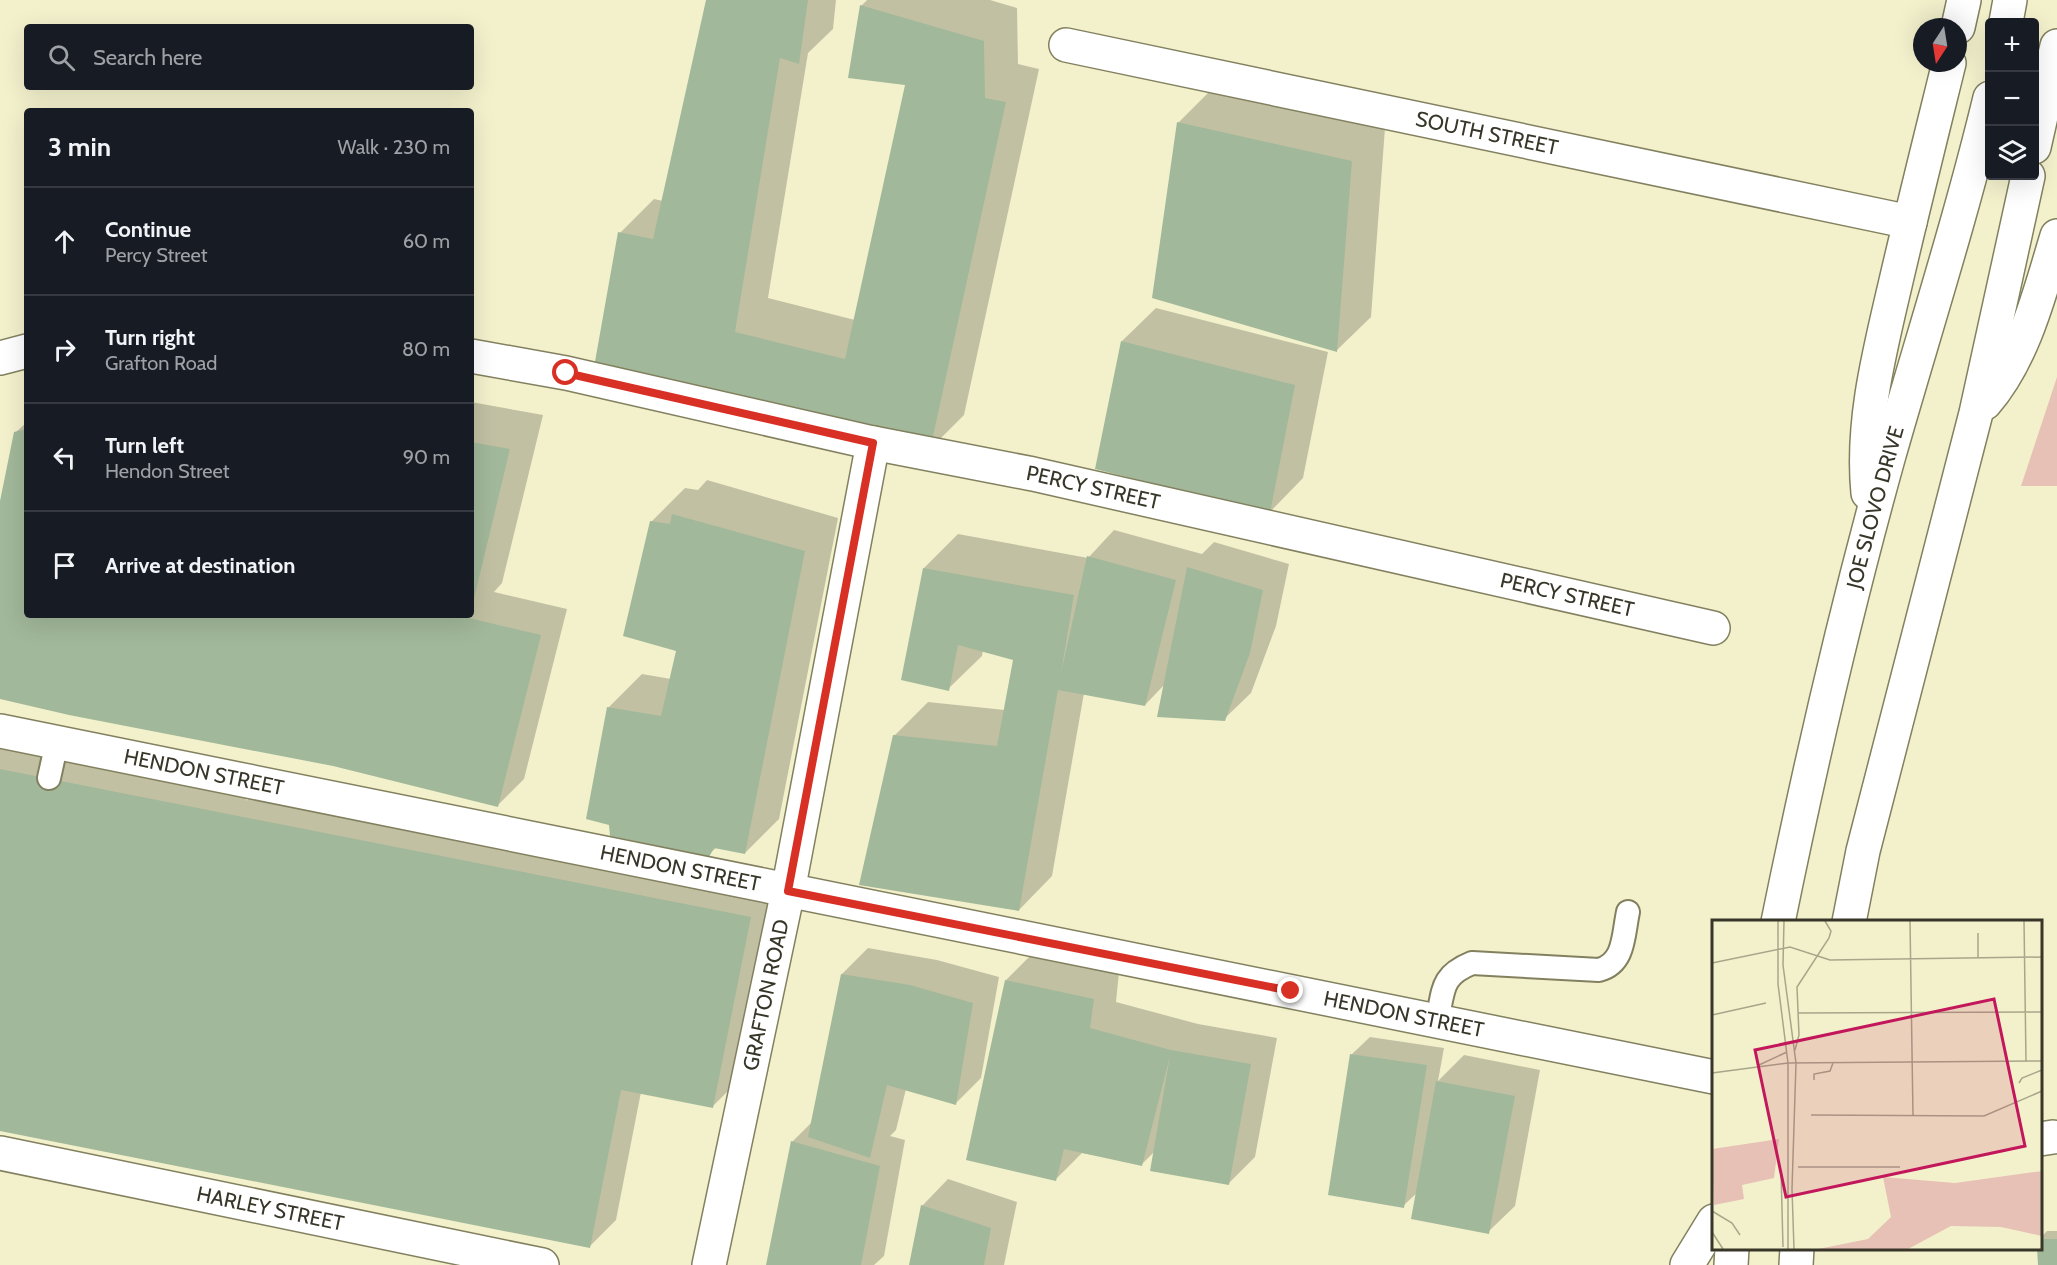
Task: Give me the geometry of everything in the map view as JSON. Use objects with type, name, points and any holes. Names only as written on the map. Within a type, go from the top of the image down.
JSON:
[{"type":"street","points":[[1960,18],[1965,0]]},
{"type":"street","points":[[2007,18],[2010,0]]},
{"type":"street","name":"SOUTH STREET","points":[[1066,45],[1910,222]]},
{"type":"street","points":[[2039,126],[2057,46]]},
{"type":"street","points":[[1871,527],[1866,473],[1869,415],[1880,348],[1947,72]]},
{"type":"street","name":"JOE SLOVO DRIVE","points":[[1778,920],[1814,747],[1871,527],[1985,113]]},
{"type":"street","points":[[1849,920],[1863,851],[1976,413],[2027,180]]},
{"type":"street","points":[[1976,413],[1998,388],[2011,364],[2057,236]]},
{"type":"street","points":[[0,358],[24,352]]},
{"type":"street","name":"PERCY STREET","points":[[474,357],[566,373],[873,443],[1033,474],[1713,628]]},
{"type":"street","name":"GRAFTON ROAD","points":[[709,1265],[788,891],[873,443]]},
{"type":"street","name":"HENDON STREET","points":[[0,730],[1712,1077]]},
{"type":"street","name":"HARLEY STREET","points":[[0,1153],[542,1265]]},
{"type":"street","points":[[1687,1265],[1712,1223]]},
{"type":"street","points":[[1731,1265],[1732,1250]]},
{"type":"street","points":[[1796,1265],[1797,1250]]},
{"type":"lane","points":[[49,778],[57,742]]},
{"type":"lane","points":[[1437,1021],[1445,983],[1455,970],[1472,963],[1599,970],[1612,966],[1618,958],[1628,912]]},
{"type":"shaded area","points":[[2057,377],[2057,486],[2021,486]]},
{"type":"building","points":[[706,0],[808,0],[799,64],[780,58],[735,332],[845,359],[905,85],[848,78],[860,5],[984,41],[985,98],[1006,102],[930,450],[593,373],[618,232],[653,239]]},
{"type":"building","points":[[1177,122],[1352,161],[1337,352],[1152,298]]},
{"type":"building","points":[[1121,341],[1295,385],[1270,513],[1095,469]]},
{"type":"building","points":[[24,430],[24,618],[469,618],[541,635],[498,807],[333,766],[69,715],[0,699],[0,501],[14,432]]},
{"type":"building","points":[[474,443],[510,449],[474,599]]},
{"type":"building","points":[[672,514],[805,551],[745,854],[714,848],[709,857],[610,836],[609,825],[586,819],[607,707],[661,716],[676,651],[623,636],[650,521],[670,524]]},
{"type":"building","points":[[1087,556],[1176,580],[1145,706],[1058,690],[1019,911],[859,885],[893,735],[997,746],[1013,660],[958,645],[949,691],[901,680],[923,568],[1074,595],[1061,673]]},
{"type":"building","points":[[1187,567],[1263,590],[1250,653],[1225,721],[1157,717]]},
{"type":"building","points":[[0,769],[751,917],[713,1108],[621,1090],[590,1248],[0,1131]]},
{"type":"building","points":[[841,974],[910,985],[973,1003],[956,1105],[887,1085],[870,1158],[808,1137]]},
{"type":"building","points":[[1005,980],[1094,999],[1090,1028],[1171,1050],[1251,1064],[1229,1185],[1150,1171],[1170,1056],[1142,1166],[1064,1149],[1056,1181],[966,1160]]},
{"type":"building","points":[[1350,1054],[1427,1065],[1404,1208],[1328,1195]]},
{"type":"building","points":[[1436,1081],[1515,1096],[1489,1234],[1411,1219]]},
{"type":"building","points":[[791,1141],[880,1166],[861,1265],[766,1265]]},
{"type":"building","points":[[921,1205],[991,1228],[984,1265],[909,1265]]},
{"type":"building","points":[[2042,1239],[2057,1239],[2057,1265],[2038,1265],[2037,1250],[2042,1250]]},
{"type":"route","points":[[566,373],[873,443],[788,891],[1291,991]]}]
